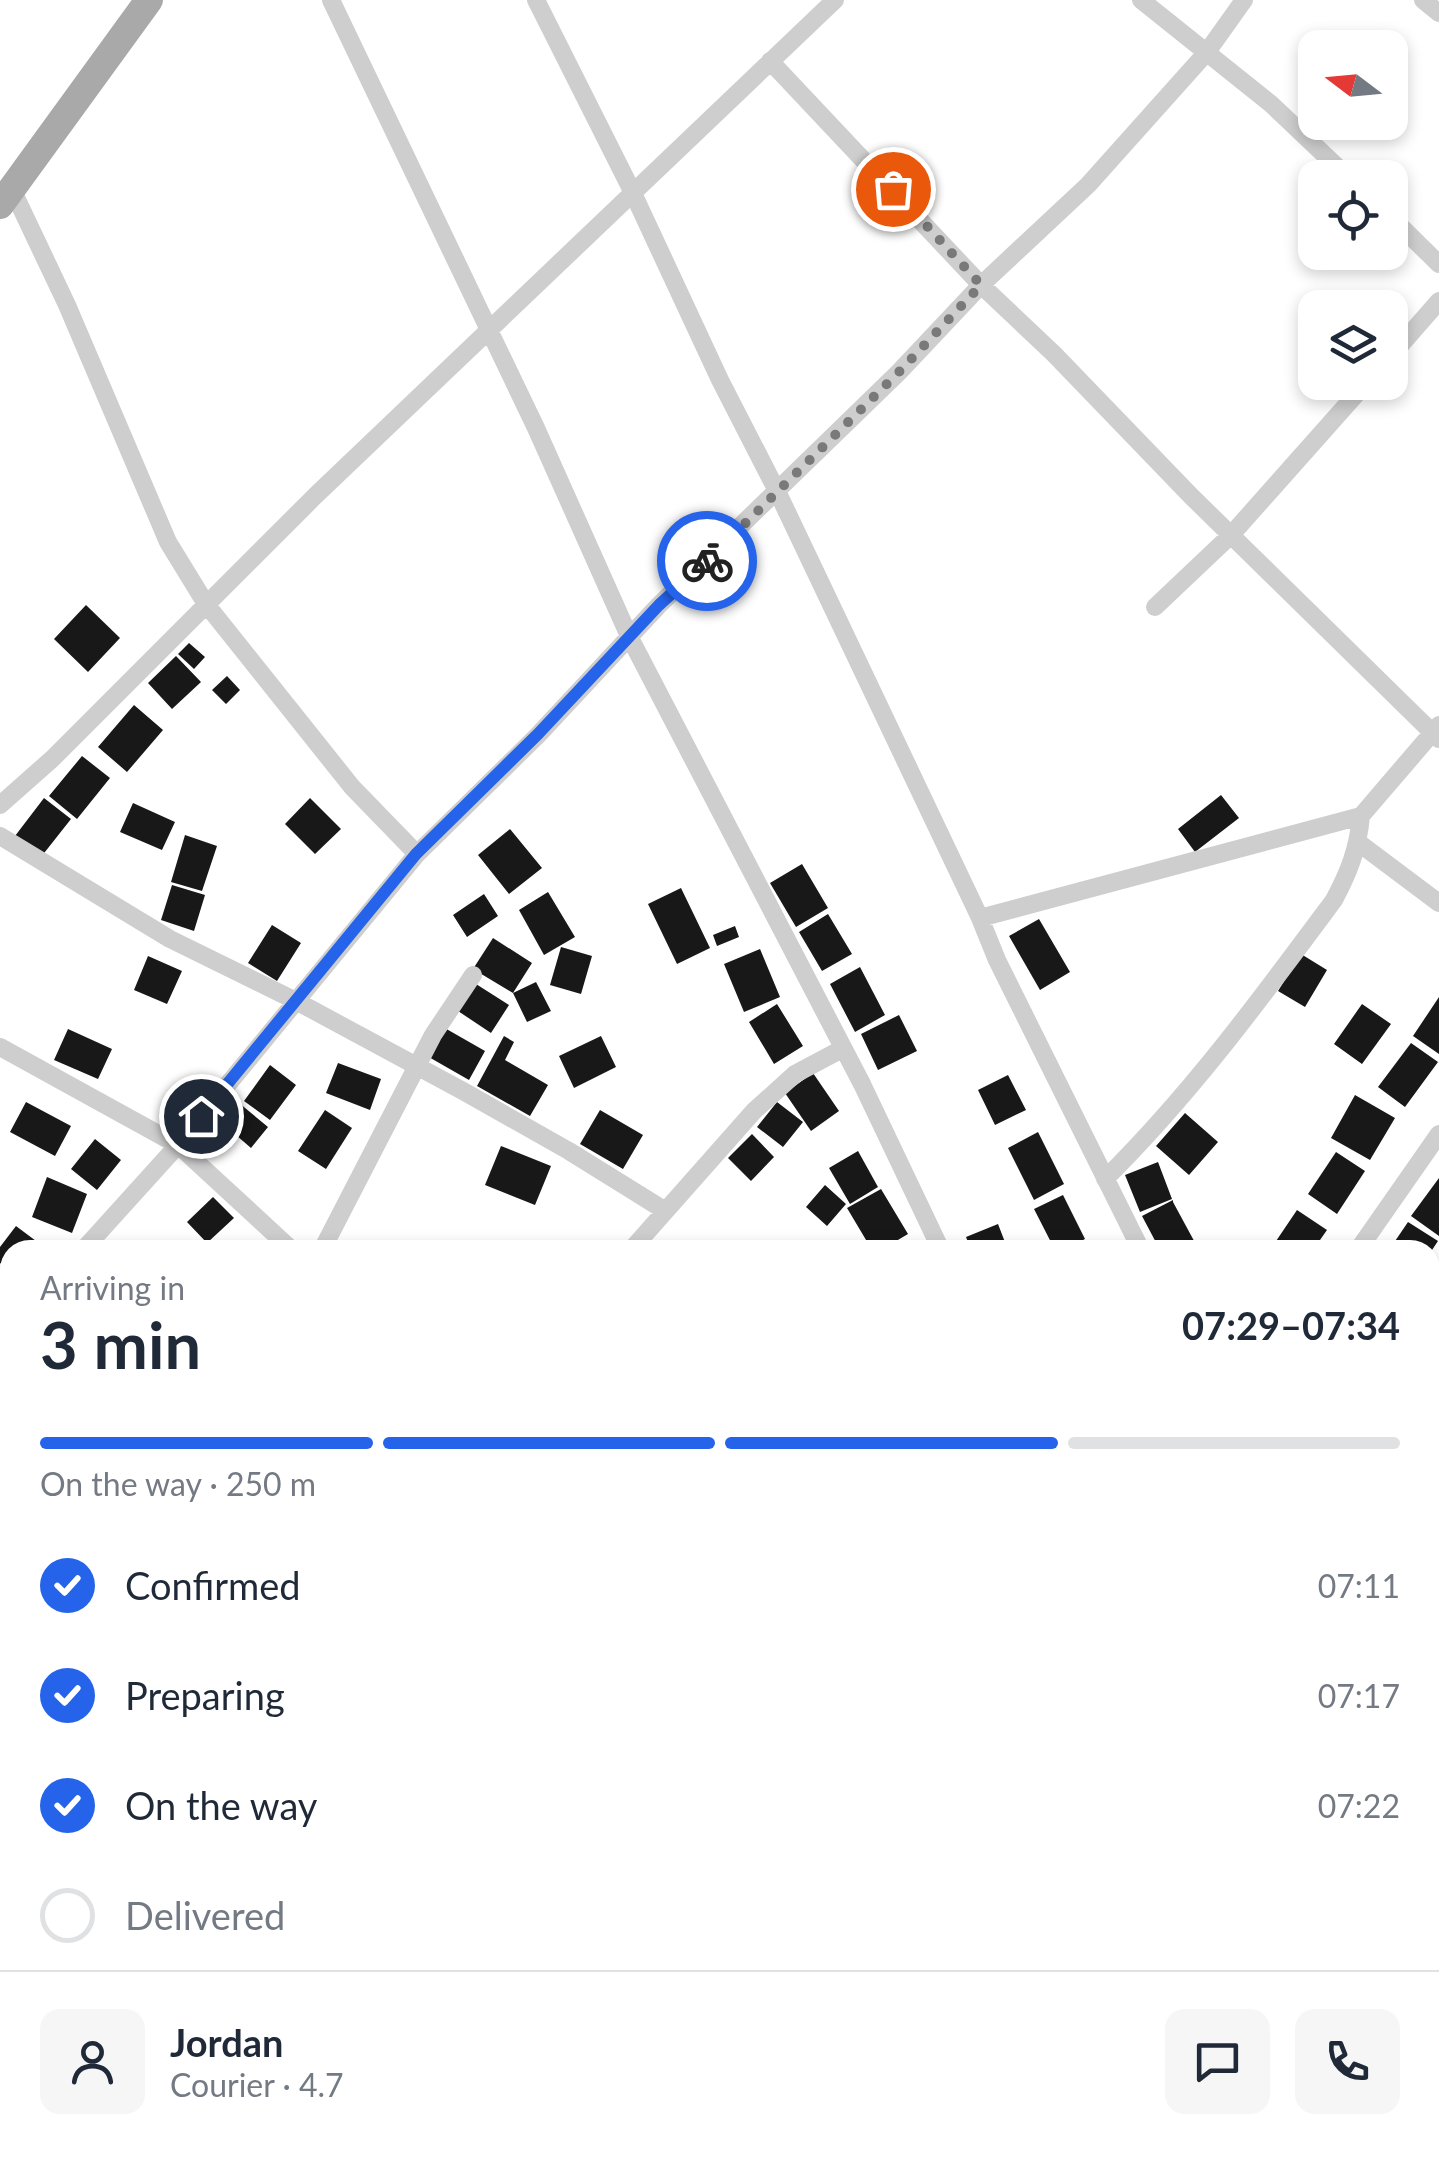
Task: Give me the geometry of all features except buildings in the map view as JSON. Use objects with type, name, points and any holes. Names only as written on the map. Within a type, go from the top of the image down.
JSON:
[{"type":"main road","points":[[6,197],[149,0]]},
{"type":"street","points":[[332,0],[629,636],[862,1084],[936,1240]]},
{"type":"street","points":[[536,0],[632,191],[997,960],[1137,1240]]},
{"type":"street","points":[[0,805],[52,759],[632,191],[836,0]]},
{"type":"street","points":[[1141,0],[1271,104],[1330,160]]},
{"type":"street","points":[[92,1240],[178,1145],[416,854],[538,734],[629,636],[899,372],[981,285],[1088,185],[1207,52],[1244,0]]},
{"type":"street","points":[[1423,0],[1439,14]]},
{"type":"street","points":[[770,61],[981,285],[1436,732],[1361,816],[980,918]]},
{"type":"street","points":[[6,197],[68,304],[168,542],[206,604],[352,787],[416,854]]},
{"type":"street","points":[[1408,234],[1439,264]]},
{"type":"street","points":[[1408,336],[1439,301]]},
{"type":"street","points":[[1154,607],[1231,534],[1351,400]]},
{"type":"street","points":[[1104,1179],[1155,1130],[1221,1050],[1334,900],[1350,870],[1361,816]]},
{"type":"street","points":[[0,836],[170,939],[296,1001],[569,1150],[664,1210]]},
{"type":"street","points":[[1358,843],[1439,903]]},
{"type":"street","points":[[327,1240],[416,1067],[473,975]]},
{"type":"street","points":[[0,1047],[178,1145],[281,1240]]},
{"type":"street","points":[[640,1240],[754,1111],[795,1074],[842,1049]]},
{"type":"street","points":[[1365,1240],[1439,1134]]},
{"type":"way so far","points":[[707,561],[899,372],[981,285],[893,189]]},
{"type":"route","points":[[201,1116],[416,854],[538,734],[659,605],[707,561]]}]
